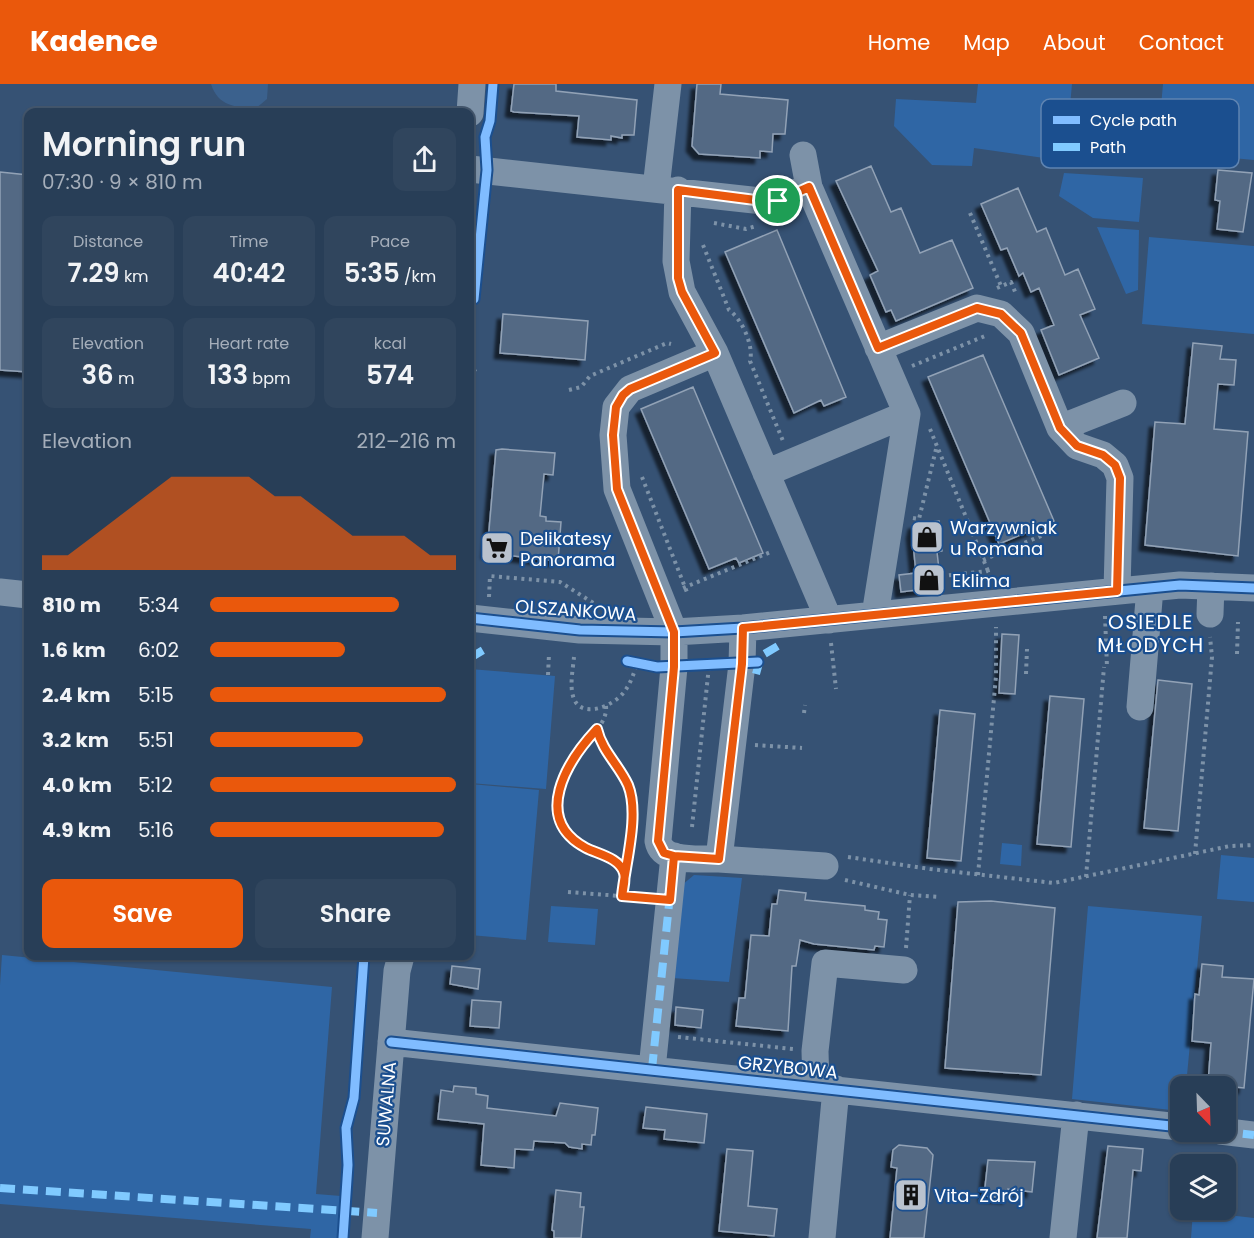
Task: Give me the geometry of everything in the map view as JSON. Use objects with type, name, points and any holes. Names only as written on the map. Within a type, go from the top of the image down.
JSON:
[{"type":"street","points":[[470,108],[472,84]]},
{"type":"street","points":[[668,84],[667,189],[678,278],[682,292],[715,353],[830,629]]},
{"type":"street","points":[[803,155],[809,187],[907,414],[875,615]]},
{"type":"street","points":[[474,169],[771,202],[809,187]]},
{"type":"street","points":[[878,348],[977,308],[1001,314],[1021,333],[1060,428],[1077,446],[1103,455],[1115,465],[1118,471],[1120,478],[1111,591]]},
{"type":"street","points":[[715,353],[630,389],[623,395],[616,407],[613,435],[617,489],[674,632],[674,667],[658,841],[664,853],[674,856],[840,865]]},
{"type":"street","points":[[1060,428],[1123,403]]},
{"type":"street","points":[[766,473],[907,414]]},
{"type":"street","points":[[1210,614],[1211,586]]},
{"type":"street","name":"OLSZANKOWA","points":[[474,618],[580,630],[674,632],[743,628],[830,629],[875,615],[1111,591],[1211,586],[1254,588]]},
{"type":"street","points":[[1140,707],[1150,588]]},
{"type":"street","points":[[0,592],[24,595]]},
{"type":"street","points":[[719,859],[742,664],[743,628]]},
{"type":"street","points":[[652,1069],[674,856]]},
{"type":"street","name":"SUWALNA","points":[[375,1238],[398,961]]},
{"type":"street","points":[[822,1238],[826,1088],[815,1051],[825,963],[904,970]]},
{"type":"street","name":"GRZYBOWA","points":[[391,1042],[1170,1126]]},
{"type":"street","points":[[1063,1238],[1076,1115]]},
{"type":"street","points":[[1236,1133],[1254,1135]]},
{"type":"path","points":[[970,213],[1001,286]]},
{"type":"path","points":[[702,244],[729,310],[736,315],[752,352],[750,361],[782,438]]},
{"type":"path","points":[[906,369],[1012,325]]},
{"type":"path","points":[[474,371],[477,366]]},
{"type":"path","points":[[606,369],[615,391],[623,395]]},
{"type":"path","points":[[919,519],[937,444]]},
{"type":"path","points":[[941,452],[988,572]]},
{"type":"path","points":[[639,470],[686,587]]},
{"type":"path","points":[[983,560],[1053,531]]},
{"type":"path","points":[[1086,877],[1111,591]]},
{"type":"path","points":[[978,875],[997,659],[993,603]]},
{"type":"path","points":[[1237,654],[1238,622]]},
{"type":"path","points":[[830,629],[836,689]]},
{"type":"path","points":[[1026,674],[1027,649]]},
{"type":"path","points":[[548,675],[549,654]]},
{"type":"path","points":[[574,657],[572,694],[577,705],[585,709],[606,706],[624,693],[637,663]]},
{"type":"path","points":[[1195,854],[1212,657]]},
{"type":"path","points":[[692,827],[709,666]]},
{"type":"path","points":[[804,713],[805,705]]},
{"type":"path","points":[[606,706],[605,715],[597,729],[566,767],[559,789],[559,814],[568,836],[583,846],[610,858],[625,873]]},
{"type":"path","points":[[597,729],[602,744],[630,793],[632,826],[622,896]]},
{"type":"path","points":[[764,746],[802,748]]},
{"type":"path","points":[[940,897],[910,895],[845,882],[840,865],[978,875],[1054,884],[1195,854],[1254,845]]},
{"type":"path","points":[[568,892],[670,900]]},
{"type":"path","points":[[907,932],[910,895]]},
{"type":"path","points":[[677,1037],[815,1051]]},
{"type":"shaded area","points":[[211,84],[268,84],[267,99],[256,108],[228,104],[214,91]]},
{"type":"shaded area","points":[[978,84],[1072,84],[1071,99],[1041,99],[1041,158],[974,148],[972,166],[932,165],[894,126],[896,99],[976,103]]},
{"type":"shaded area","points":[[1163,84],[1254,84],[1254,160],[1239,159],[1239,99],[1162,99]]},
{"type":"shaded area","points":[[1064,173],[1143,178],[1139,222],[1093,218],[1059,196]]},
{"type":"shaded area","points":[[1097,227],[1139,230],[1138,290],[1126,294]]},
{"type":"shaded area","points":[[1149,237],[1254,246],[1254,334],[1142,324]]},
{"type":"shaded area","points":[[474,669],[555,676],[546,789],[474,783]]},
{"type":"shaded area","points":[[474,784],[539,790],[526,940],[474,935]]},
{"type":"shaded area","points":[[1002,843],[1022,845],[1021,866],[1000,864]]},
{"type":"shaded area","points":[[1221,855],[1254,858],[1254,902],[1217,899]]},
{"type":"shaded area","points":[[694,875],[742,878],[729,982],[672,978],[682,885]]},
{"type":"shaded area","points":[[551,906],[598,909],[595,945],[548,942]]},
{"type":"shaded area","points":[[1088,906],[1202,916],[1187,1076],[1170,1076],[1170,1110],[1072,1099]]},
{"type":"shaded area","points":[[2,955],[24,957],[24,960],[54,960],[332,987],[316,1194],[341,1196],[338,1238],[310,1238],[311,1229],[0,1204]]},
{"type":"shaded area","points":[[1236,1216],[1254,1218],[1254,1238],[1191,1238],[1192,1220],[1236,1220]]},
{"type":"building","points":[[514,84],[556,84],[556,91],[637,100],[634,135],[622,135],[622,138],[611,136],[611,140],[577,137],[579,116],[511,111]]},
{"type":"building","points":[[697,84],[721,84],[720,94],[788,100],[785,134],[773,134],[772,152],[760,151],[760,158],[699,154],[692,146]]},
{"type":"building","points":[[871,166],[891,212],[901,208],[920,253],[952,240],[973,288],[896,321],[891,310],[886,312],[870,275],[878,271],[836,181]]},
{"type":"building","points":[[1218,170],[1252,173],[1243,232],[1217,229],[1220,201],[1215,200]]},
{"type":"building","points":[[0,172],[24,175],[24,372],[0,370]]},
{"type":"building","points":[[1018,188],[1037,232],[1046,228],[1065,275],[1078,269],[1095,309],[1080,315],[1099,358],[1059,375],[1041,330],[1054,325],[1039,288],[1031,292],[1023,273],[1019,276],[1007,248],[1001,250],[981,204]]},
{"type":"building","points":[[777,230],[846,397],[824,406],[821,400],[794,413],[725,252]]},
{"type":"building","points":[[503,314],[588,321],[585,360],[500,353]]},
{"type":"building","points":[[1193,343],[1222,346],[1220,359],[1236,360],[1234,385],[1218,384],[1214,429],[1248,432],[1238,556],[1145,545],[1155,422],[1185,424]]},
{"type":"building","points":[[983,355],[1054,521],[999,544],[928,377]]},
{"type":"building","points":[[693,387],[763,553],[739,563],[736,558],[709,569],[641,409]]},
{"type":"building","points":[[496,450],[555,453],[553,475],[544,474],[540,516],[546,517],[546,521],[561,522],[558,561],[487,553]]},
{"type":"building","points":[[939,521],[942,551],[937,552],[941,587],[901,592],[899,575],[916,573],[912,533],[914,524]]},
{"type":"building","points":[[1002,634],[1019,635],[1015,694],[999,693]]},
{"type":"building","points":[[1158,680],[1192,684],[1178,831],[1144,828]]},
{"type":"building","points":[[1050,696],[1084,699],[1071,847],[1037,844]]},
{"type":"building","points":[[940,710],[975,714],[961,861],[927,858]]},
{"type":"building","points":[[779,890],[806,893],[805,900],[865,906],[865,910],[879,912],[878,919],[887,920],[884,947],[875,946],[874,950],[814,944],[800,940],[796,966],[792,966],[788,1031],[736,1026],[739,998],[745,998],[751,935],[769,936],[772,904],[777,904]]},
{"type":"building","points":[[991,901],[1055,908],[1041,1075],[945,1068],[958,902]]},
{"type":"building","points":[[1202,964],[1223,966],[1222,977],[1254,979],[1244,1088],[1236,1087],[1236,1076],[1209,1076],[1211,1043],[1192,1041],[1195,994],[1199,995]]},
{"type":"building","points":[[452,966],[480,969],[478,989],[450,984]]},
{"type":"building","points":[[472,1000],[501,1002],[499,1028],[470,1026]]},
{"type":"building","points":[[676,1007],[703,1010],[701,1028],[675,1025]]},
{"type":"building","points":[[454,1086],[476,1088],[476,1094],[488,1096],[487,1108],[556,1116],[560,1103],[598,1108],[595,1135],[592,1135],[591,1145],[582,1144],[582,1149],[569,1147],[565,1143],[534,1141],[533,1150],[515,1149],[514,1168],[481,1165],[484,1124],[438,1119],[441,1090],[453,1092]]},
{"type":"building","points":[[646,1107],[707,1114],[704,1143],[664,1139],[665,1130],[643,1128]]},
{"type":"building","name":"Vita-Zdrój","points":[[899,1145],[927,1148],[933,1155],[924,1238],[890,1238],[897,1168],[891,1167],[893,1150]]},
{"type":"building","points":[[1108,1146],[1143,1149],[1141,1171],[1133,1170],[1127,1238],[1097,1238]]},
{"type":"building","points":[[727,1149],[753,1151],[748,1206],[777,1209],[774,1236],[719,1231]]},
{"type":"building","points":[[988,1160],[1035,1162],[1032,1192],[1008,1189],[1008,1198],[984,1196]]},
{"type":"building","points":[[556,1190],[581,1193],[580,1207],[584,1207],[581,1238],[554,1238],[552,1230]]},
{"type":"marked path","points":[[756,674],[761,656],[783,643]]},
{"type":"marked path","points":[[474,656],[485,649]]},
{"type":"marked path","points":[[652,1069],[674,856]]},
{"type":"marked path","points":[[1236,1133],[1254,1135]]},
{"type":"marked path","points":[[0,1188],[377,1213]]},
{"type":"cycle path","points":[[474,299],[487,170],[485,137],[490,121],[493,84]]},
{"type":"cycle path","points":[[474,618],[580,630],[674,632],[743,628],[1180,585],[1254,588]]},
{"type":"cycle path","points":[[627,661],[657,667],[758,662]]},
{"type":"cycle path","points":[[343,1238],[348,1165],[346,1128],[354,1098],[364,960]]},
{"type":"cycle path","points":[[391,1042],[1170,1126]]},
{"type":"place","name":"Warzywniak u Romana","points":[[927,537]]},
{"type":"place","name":"Delikatesy Panorama","points":[[497,548]]},
{"type":"place","name":"Eklima","points":[[929,580]]},
{"type":"place","name":"Vita-Zdrój","points":[[911,1195]]},
{"type":"district","name":"OSIEDLE MŁODYCH","points":[[1151,634]]},
{"type":"route","points":[[778,201],[678,190],[676,211],[678,278],[682,292],[715,353],[630,389],[623,395],[616,407],[613,435],[617,489],[662,597],[674,632],[674,667],[658,841],[664,853],[674,856],[670,900],[622,896],[625,873],[622,868],[610,858],[588,849],[568,836],[564,829],[558,807],[559,789],[566,767],[597,729],[605,750],[628,785],[632,800],[633,818],[622,896],[670,900],[674,856],[719,859],[742,664],[743,628],[1117,591],[1120,478],[1115,465],[1103,455],[1077,446],[1060,428],[1021,333],[1001,314],[977,308],[878,348],[809,187],[778,201]]}]
